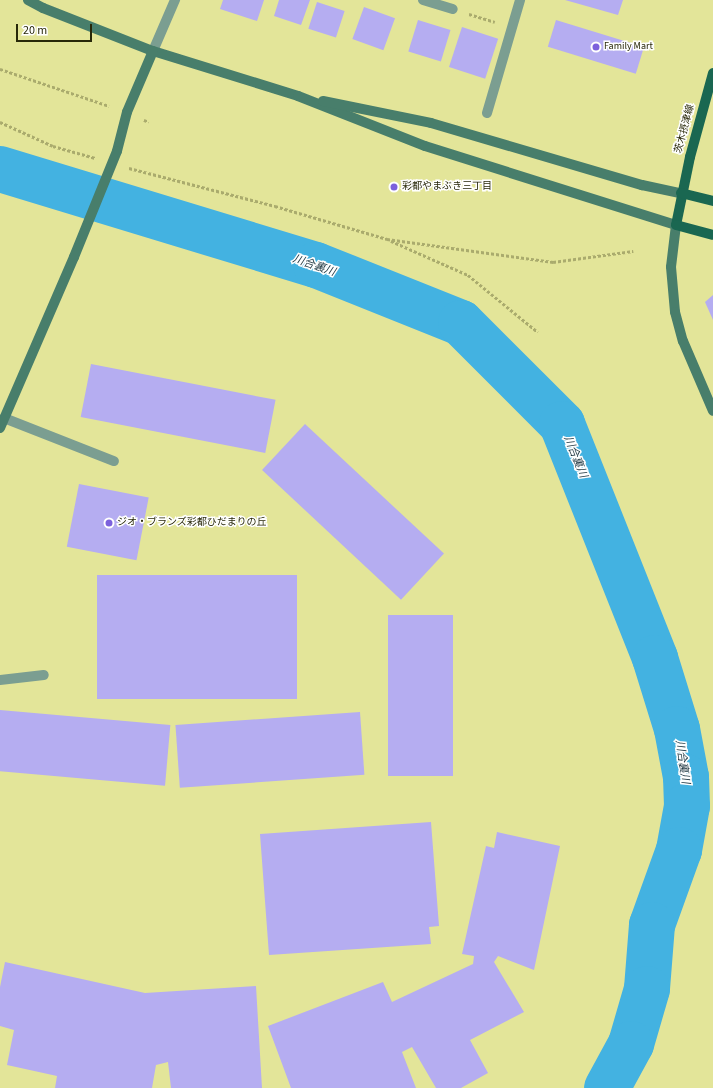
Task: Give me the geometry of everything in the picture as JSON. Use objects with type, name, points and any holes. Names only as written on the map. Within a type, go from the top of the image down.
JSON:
[{"type":"main road","name":"茨木摂津線","points":[[676,225],[681,193],[713,73]]},
{"type":"main road","points":[[681,193],[713,201]]},
{"type":"main road","points":[[676,225],[713,235]]},
{"type":"street","points":[[28,0],[43,8],[153,51],[298,96],[425,146],[676,225],[671,267],[675,312],[683,341],[713,411]]},
{"type":"street","points":[[114,461],[2,423],[74,256],[117,151],[127,112],[175,0]]},
{"type":"street","points":[[423,0],[453,9]]},
{"type":"street","points":[[487,113],[520,0]]},
{"type":"street","points":[[298,96],[431,123],[642,185],[681,193]]},
{"type":"street","points":[[0,680],[44,675]]},
{"type":"path","points":[[453,9],[512,28]]},
{"type":"path","points":[[0,69],[127,112],[150,122]]},
{"type":"path","points":[[0,122],[53,146]]},
{"type":"path","points":[[141,171],[275,206],[387,239],[468,275],[538,332]]},
{"type":"path","points":[[387,239],[554,262],[633,252]]},
{"type":"building","points":[[223,0],[264,0],[257,21],[220,9]]},
{"type":"building","points":[[279,0],[310,0],[301,25],[274,16]]},
{"type":"building","points":[[565,0],[623,0],[618,15]]},
{"type":"building","points":[[317,2],[345,11],[336,38],[308,29]]},
{"type":"building","points":[[364,7],[395,18],[383,50],[352,39]]},
{"type":"building","points":[[418,20],[451,30],[441,61],[408,52]]},
{"type":"building","name":"Family Mart","points":[[556,20],[644,47],[636,74],[548,47]]},
{"type":"building","points":[[462,27],[498,39],[485,79],[449,67]]},
{"type":"building","points":[[713,295],[713,320],[705,302]]},
{"type":"building","points":[[91,364],[276,400],[265,453],[81,417]]},
{"type":"building","points":[[305,424],[444,554],[401,600],[262,470]]},
{"type":"building","name":"ジオ・ブランズ彩都ひだまりの丘","points":[[79,484],[149,498],[136,560],[67,547]]},
{"type":"building","points":[[97,575],[297,575],[297,699],[97,699]]},
{"type":"building","points":[[388,615],[453,615],[453,776],[388,776]]},
{"type":"building","points":[[0,710],[170,725],[165,786],[0,771]]},
{"type":"building","points":[[360,712],[364,775],[180,788],[175,725]]},
{"type":"building","points":[[431,822],[439,926],[429,927],[431,944],[269,955],[260,834]]},
{"type":"building","points":[[497,832],[560,846],[534,970],[498,956],[494,962],[524,1012],[470,1040],[488,1073],[461,1088],[436,1088],[412,1047],[402,1052],[416,1088],[291,1088],[268,1026],[383,982],[392,1002],[473,964],[474,956],[462,954],[486,846],[494,848]]},
{"type":"building","points":[[5,962],[145,993],[256,986],[262,1088],[171,1088],[168,1062],[156,1065],[152,1088],[55,1088],[57,1076],[7,1065],[14,1030],[0,1026],[0,987]]},
{"type":"waterway","name":"川合裏川","points":[[0,169],[316,265],[461,323],[562,424],[655,658],[677,729],[686,777],[687,806],[679,850],[652,925],[647,989],[631,1044],[607,1088]]},
{"type":"place","name":"Family Mart","points":[[596,47]]},
{"type":"place","name":"彩都やまぶき三丁目","points":[[394,187]]},
{"type":"place","name":"ジオ・ブランズ彩都ひだまりの丘","points":[[109,523]]}]
